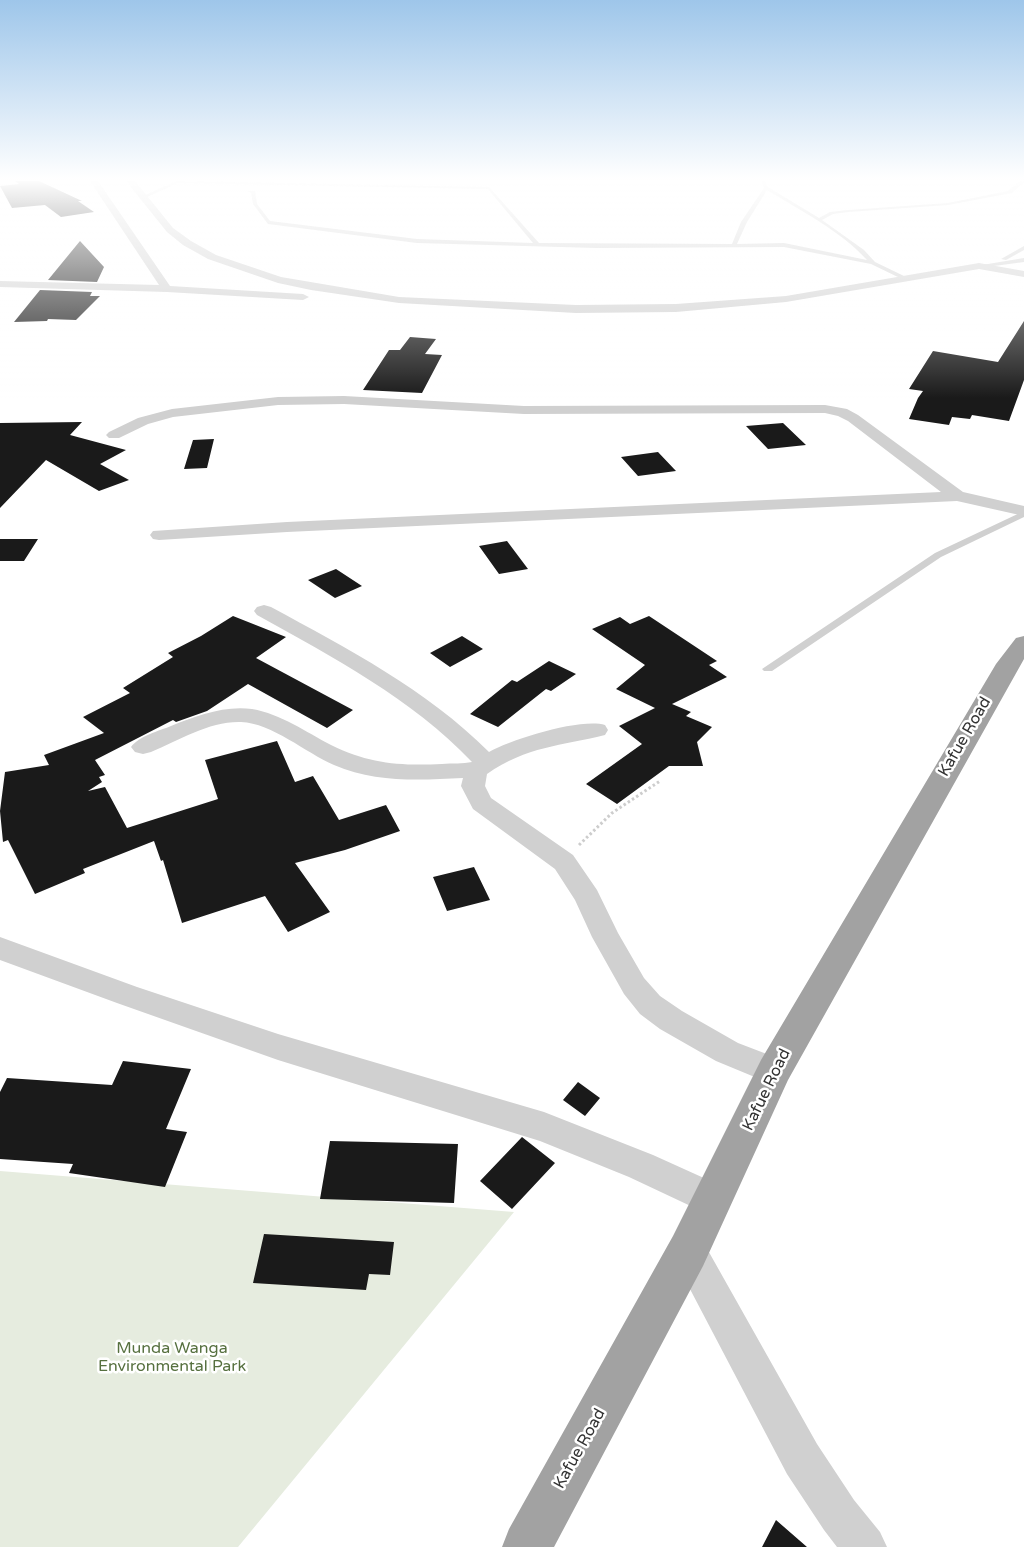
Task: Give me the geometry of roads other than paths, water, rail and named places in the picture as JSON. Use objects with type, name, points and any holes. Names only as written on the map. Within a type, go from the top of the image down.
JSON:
[{"type":"highway","name":"Kafue Road","points":[[527,1547],[688,1251],[774,1071],[1003,672],[1022,647]]},
{"type":"street","points":[[143,253],[167,289]]},
{"type":"street","points":[[205,253],[278,280],[311,287],[400,300]]},
{"type":"street","points":[[0,284],[167,289],[576,309],[676,308],[786,299],[902,277],[978,266],[1024,274]]},
{"type":"street","points":[[0,295],[30,285]]},
{"type":"street","points":[[302,297],[320,293],[319,290],[311,287]]},
{"type":"street","points":[[114,436],[143,422],[172,413],[278,401],[344,400],[524,410],[825,409],[842,412],[853,418],[957,496]]},
{"type":"street","points":[[159,535],[297,526],[957,496],[1024,512]]},
{"type":"street","points":[[264,611],[350,658],[401,690],[440,718],[463,738],[481,766]]},
{"type":"street","points":[[143,747],[191,726],[223,717],[250,716],[268,721],[345,761],[373,769],[406,772],[481,766],[520,747],[575,733],[597,730]]},
{"type":"street","points":[[481,766],[473,786],[482,803],[564,862],[587,897],[606,937],[634,986],[650,1005],[671,1020],[727,1052],[774,1071]]},
{"type":"street","points":[[0,948],[127,995],[278,1047],[544,1127],[641,1166],[714,1200]]},
{"type":"street","points":[[688,1251],[802,1459],[839,1516],[865,1547]]},
{"type":"lane","points":[[825,253],[873,263],[902,277]]},
{"type":"lane","points":[[863,253],[873,263]]},
{"type":"lane","points":[[998,262],[1014,253]]},
{"type":"lane","points":[[978,266],[1024,260]]},
{"type":"lane","points":[[768,670],[938,555],[1024,512]]},
{"type":"park label","name":"Munda Wanga Environmental Park","points":[[172,1358]]}]
